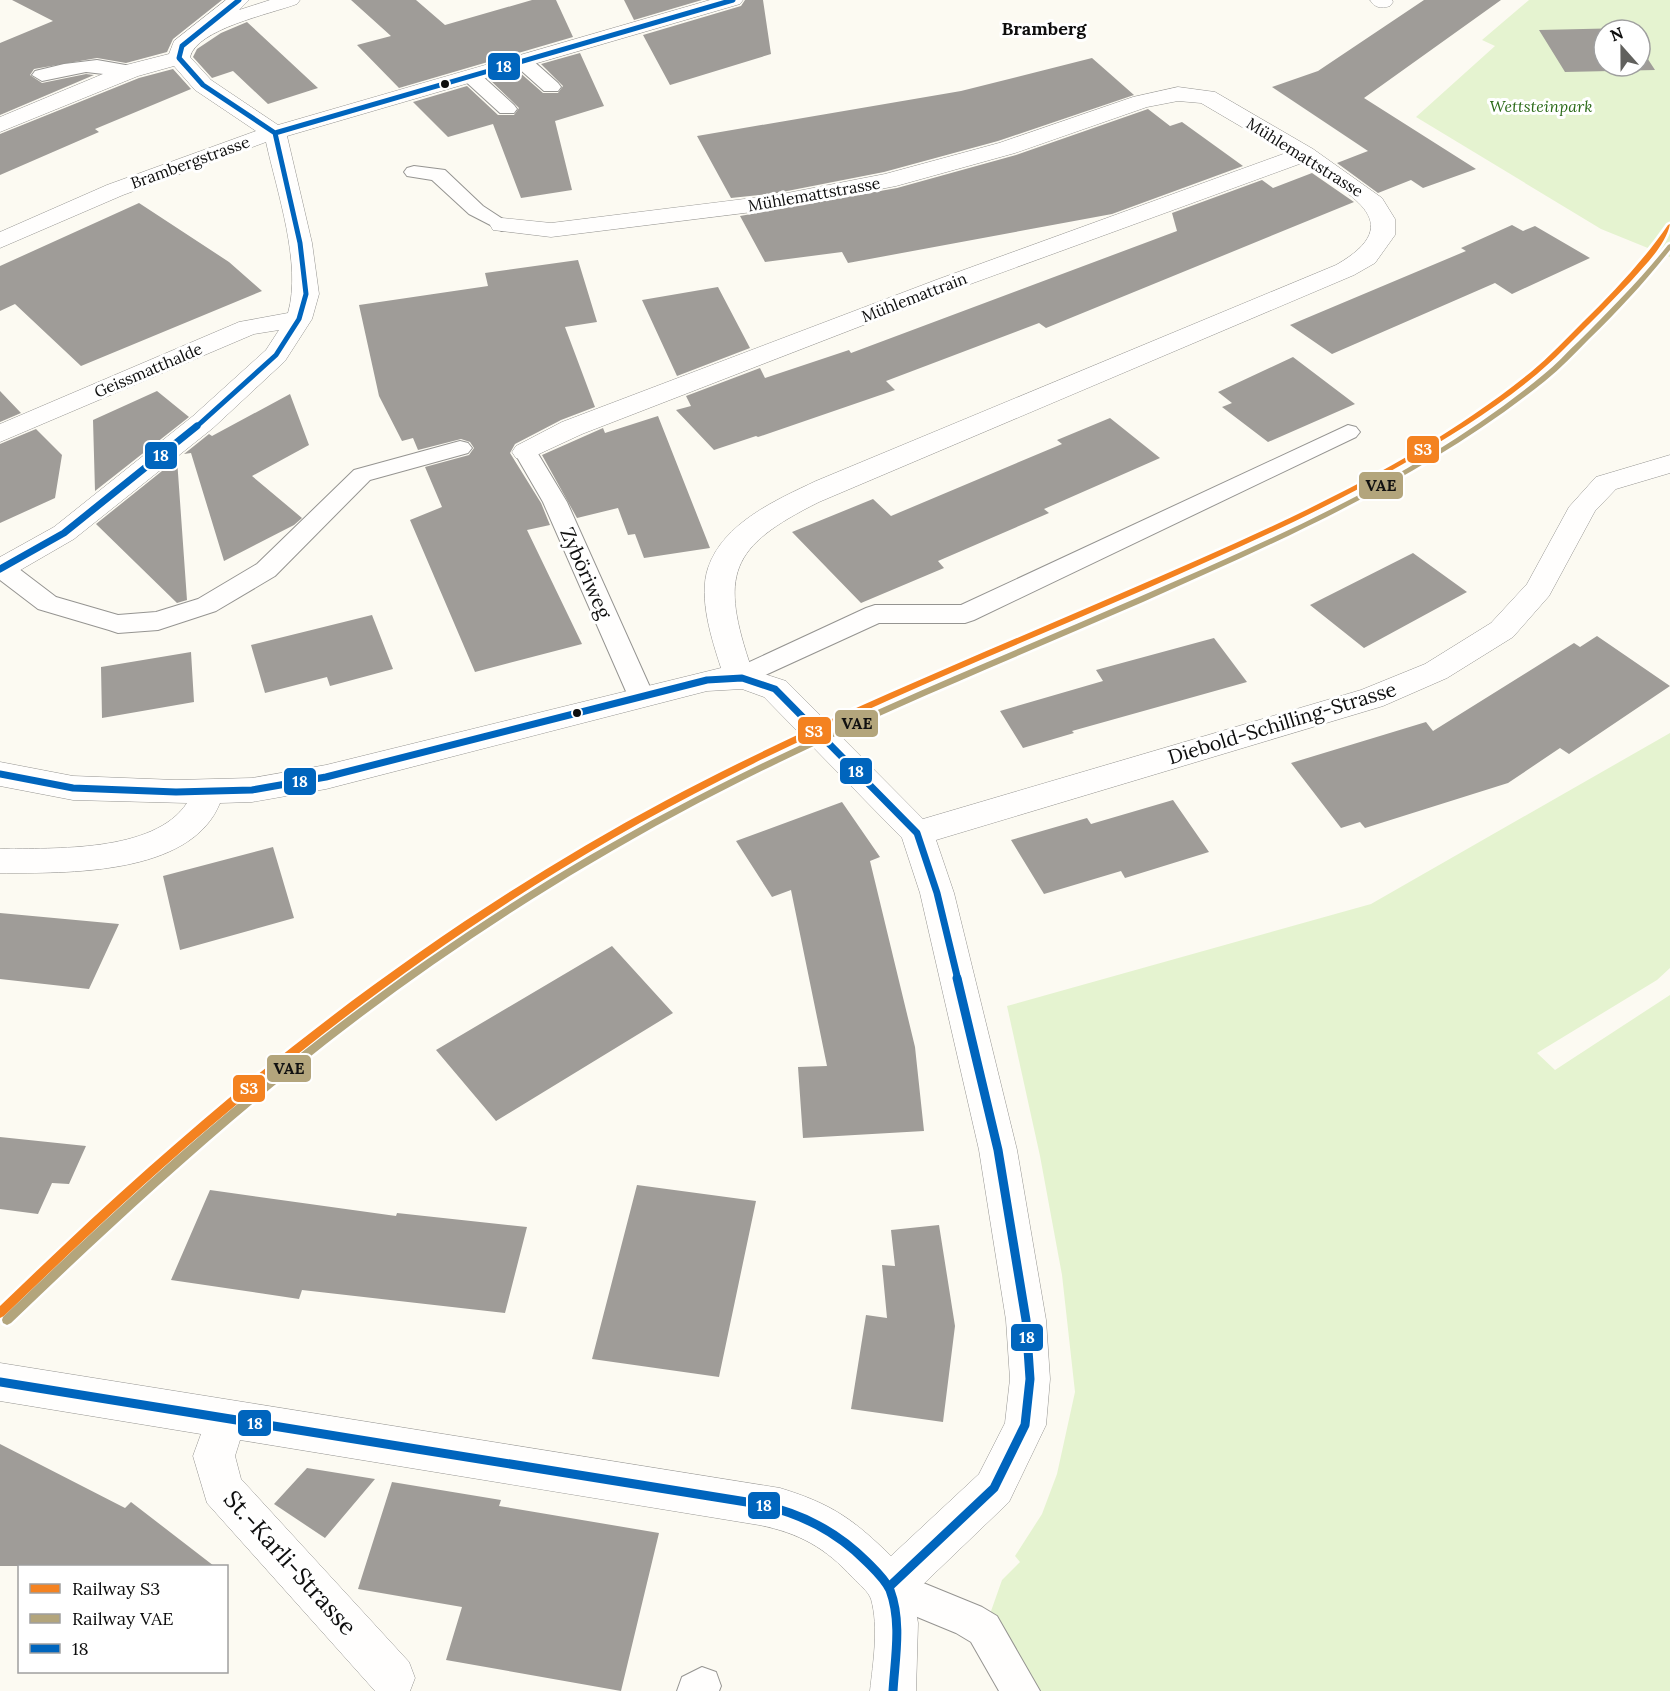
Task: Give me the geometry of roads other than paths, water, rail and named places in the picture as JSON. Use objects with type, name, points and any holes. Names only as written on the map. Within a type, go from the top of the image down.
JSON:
[{"type":"street","points":[[178,58],[182,46],[239,0]]},
{"type":"street","points":[[204,29],[290,0]]},
{"type":"street","name":"Brambergstrasse","points":[[0,241],[202,155],[733,0]]},
{"type":"street","points":[[0,125],[130,71],[178,58]]},
{"type":"street","points":[[0,569],[64,533],[203,422],[276,355],[299,319],[306,294],[300,243],[275,133],[203,85],[178,58]]},
{"type":"street","name":"Mühlemattstrasse","points":[[502,225],[551,230],[777,202],[888,181],[1007,148],[1141,102],[1178,94],[1207,97],[1305,154],[1362,192],[1382,213],[1383,235],[1366,258],[1345,270],[851,477],[778,511],[756,526],[730,554],[722,570],[727,636],[731,657],[739,677]]},
{"type":"street","name":"Mühlemattrain","points":[[526,452],[572,428],[945,285],[1305,154]]},
{"type":"street","name":"Geissmatthalde","points":[[0,434],[248,327],[299,319]]},
{"type":"street","name":"Diebold-Schilling-Strasse","points":[[917,832],[1372,698],[1436,671],[1502,630],[1539,589],[1584,507],[1605,483],[1670,464]]},
{"type":"street","points":[[0,774],[73,788],[208,792],[252,790],[294,784],[707,680],[739,677],[752,679],[775,689],[917,832],[937,893],[998,1150],[1026,1320],[1030,1379],[1025,1425],[994,1488],[889,1587]]},
{"type":"street","points":[[0,861],[116,855],[139,850],[175,835],[199,813],[208,792]]},
{"type":"street","points":[[0,1382],[702,1496],[778,1506],[817,1521],[855,1546],[889,1587],[897,1633],[893,1691]]},
{"type":"street","name":"St.-Karli-Strasse","points":[[225,1419],[214,1456],[222,1489],[399,1684]]},
{"type":"lane","points":[[523,62],[551,87]]},
{"type":"lane","points":[[42,75],[61,69],[86,66],[113,66],[130,71]]},
{"type":"lane","points":[[472,77],[507,109]]},
{"type":"lane","name":"Mühlemattstrasse","points":[[414,172],[438,174],[476,210],[502,225]]},
{"type":"lane","points":[[739,677],[875,614],[965,614],[1348,432]]},
{"type":"lane","points":[[0,569],[47,603],[118,624],[158,621],[207,605],[266,570],[362,475],[460,448]]},
{"type":"lane","name":"Zyböriweg","points":[[526,452],[555,502],[641,696]]},
{"type":"lane","points":[[889,1587],[969,1620],[984,1629],[1021,1691]]},
{"type":"rail line","name":"S3","points":[[0,1313],[153,1169],[233,1101],[314,1035],[485,913],[573,857],[720,776],[831,723],[1278,526],[1332,500],[1436,442],[1485,410],[1553,356],[1619,290],[1651,253],[1670,226]]},
{"type":"rail line","name":"VAE","points":[[7,1320],[83,1247],[241,1107],[407,978],[494,918],[584,862],[730,783],[894,707],[1280,537],[1387,482],[1490,419],[1545,378],[1621,303],[1670,246]]},
{"type":"district","name":"Bramberg","points":[[1044,29]]},
{"type":"park label","name":"Wettsteinpark","points":[[1541,106]]}]
